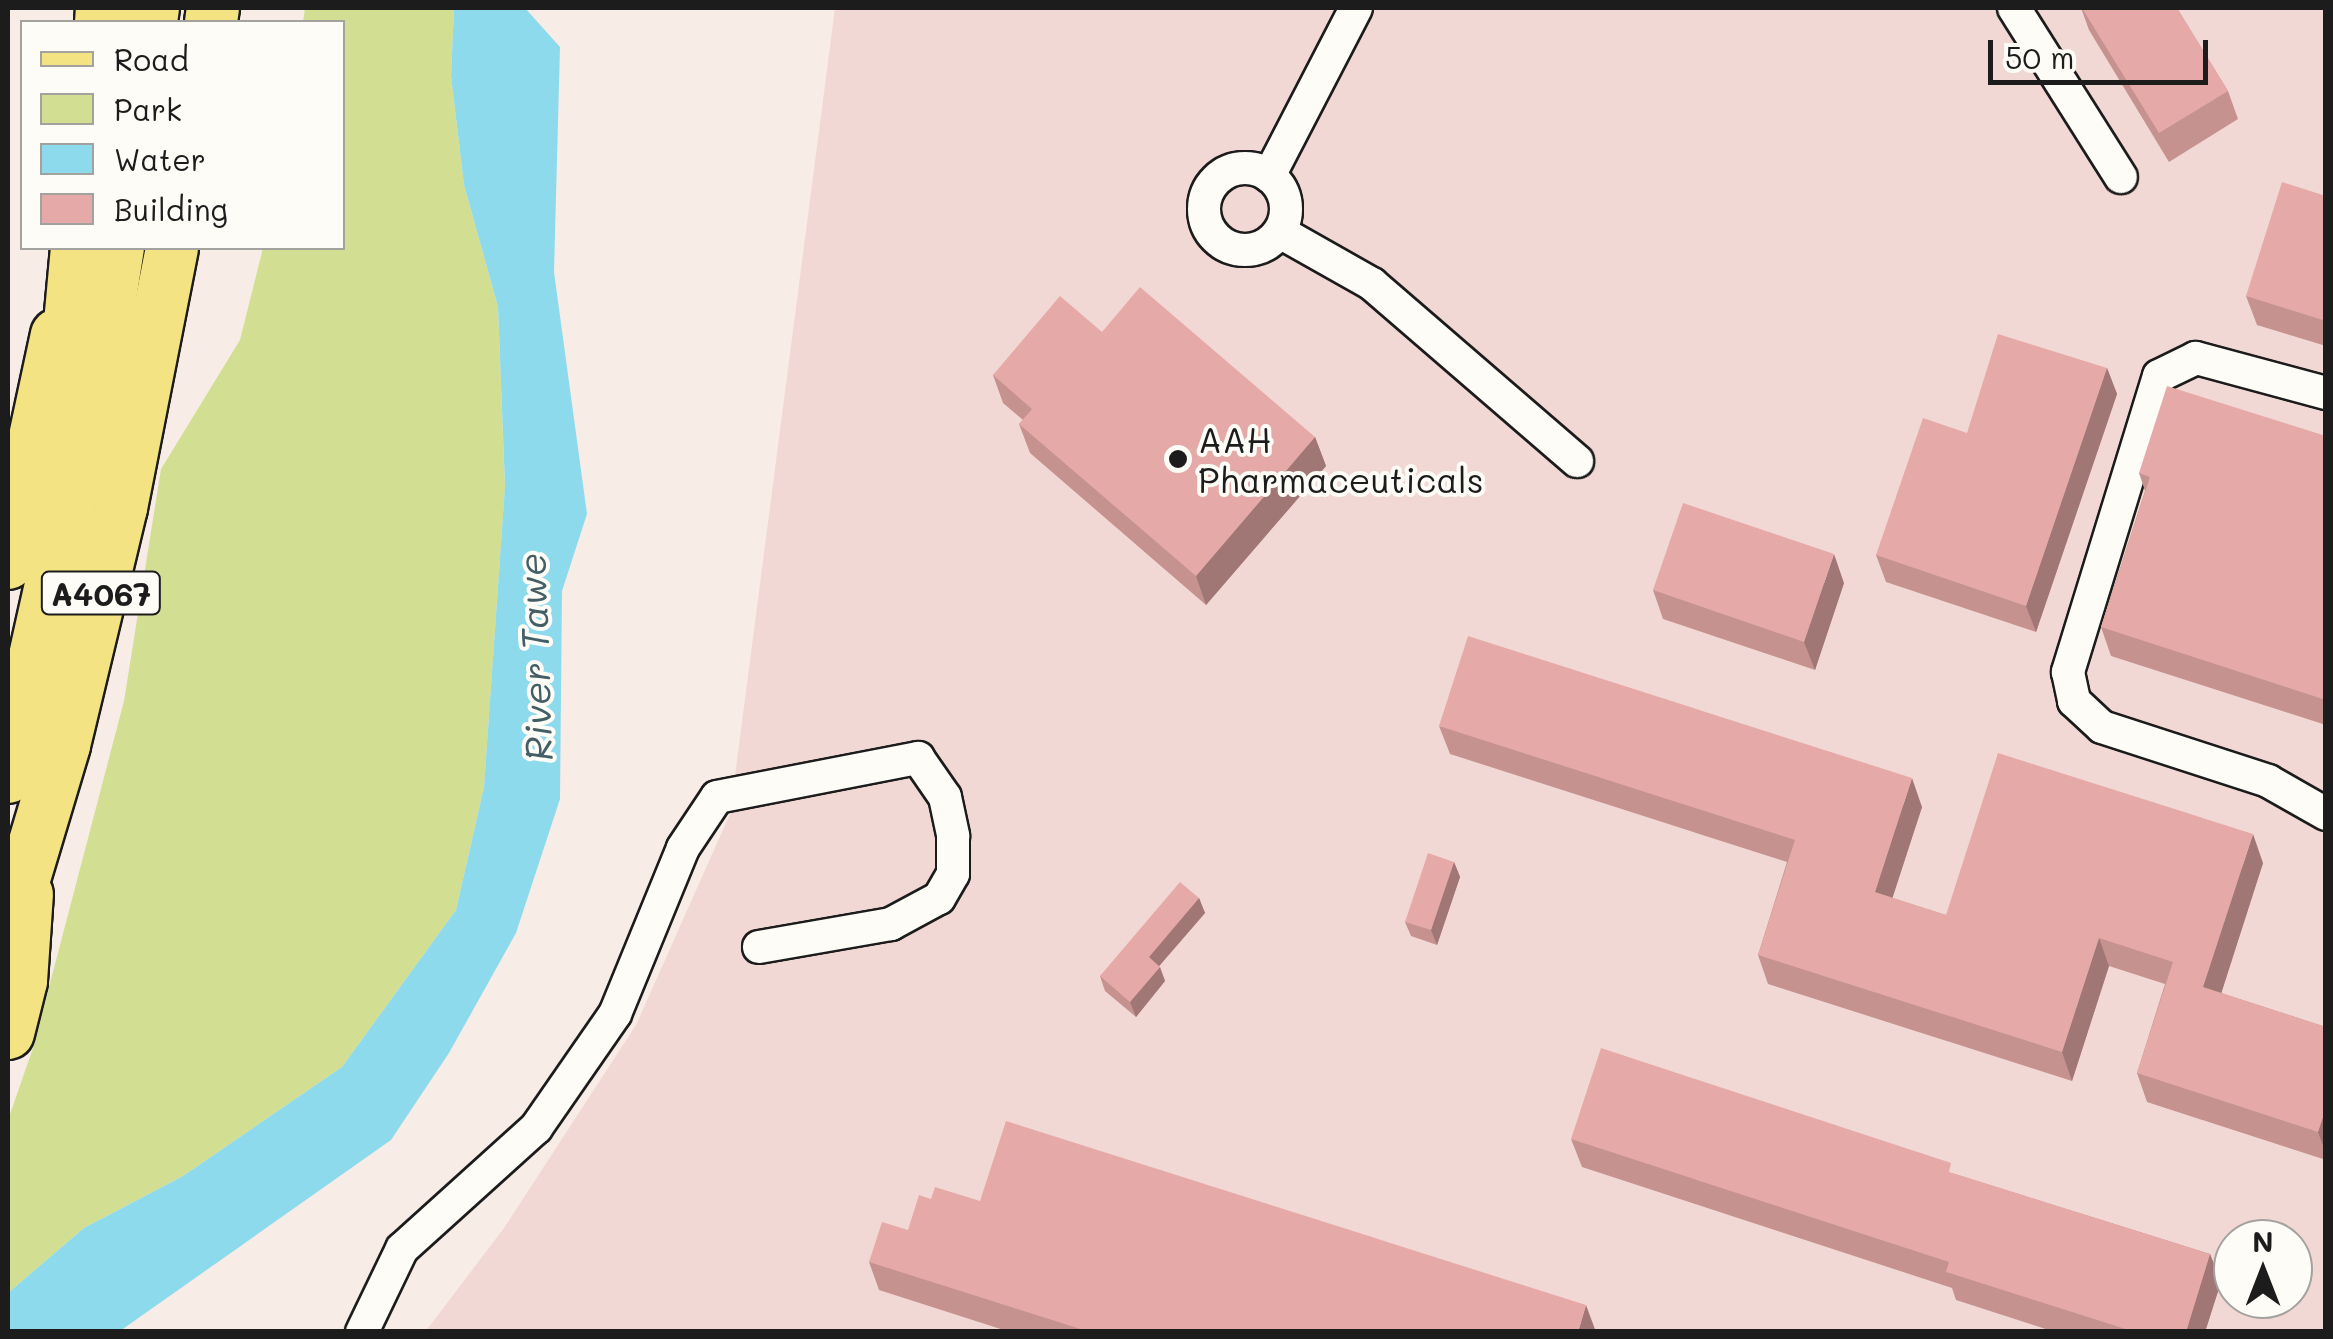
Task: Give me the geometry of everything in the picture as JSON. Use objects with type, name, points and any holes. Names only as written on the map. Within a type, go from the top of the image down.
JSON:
[{"type":"main road","points":[[8,563],[76,250]]},
{"type":"main road","points":[[36,667],[76,250]]},
{"type":"main road","name":"A4067","points":[[8,777],[36,667],[118,250]]},
{"type":"main road","name":"A4067","points":[[8,932],[130,471],[172,250]]},
{"type":"main road","points":[[8,1032],[21,981],[28,868]]},
{"type":"street","points":[[1269,176],[1356,8]]},
{"type":"street","points":[[2014,8],[2121,177]]},
{"type":"street","points":[[1242,168],[1269,176],[1286,202],[1280,232],[1244,251],[1218,241],[1204,217],[1217,179],[1242,168]]},
{"type":"street","points":[[1280,232],[1372,284],[1577,460]]},
{"type":"street","points":[[2326,393],[2196,358],[2160,376],[2068,672],[2074,701],[2102,728],[2268,781],[2326,814]]},
{"type":"street","points":[[362,1332],[402,1249],[536,1128],[614,1014],[683,848],[718,798],[918,758],[945,797],[953,836],[954,874],[939,898],[922,914],[891,924],[759,947]]},
{"type":"shaded area","points":[[835,8],[2325,8],[2325,1331],[425,1332],[504,1228],[636,1025],[730,814]]},
{"type":"green space","points":[[305,8],[454,8],[451,76],[464,185],[498,307],[505,487],[484,787],[456,910],[342,1067],[183,1176],[84,1228],[8,1293],[8,1120],[33,1048],[124,701],[161,469],[240,340],[262,250],[345,250],[345,20],[303,20]]},
{"type":"water","name":"River Tawe","points":[[454,8],[525,8],[560,47],[554,272],[587,514],[562,591],[560,799],[516,933],[449,1053],[391,1140],[120,1331],[8,1331],[8,1293],[84,1228],[183,1176],[342,1067],[456,910],[484,787],[505,486],[498,307],[464,185],[451,76]]},
{"type":"building","points":[[2082,8],[2177,8],[2228,91],[2159,133]]},
{"type":"building","points":[[2282,182],[2326,196],[2326,321],[2246,296]]},
{"type":"building","name":"AAH Pharmaceuticals","points":[[1140,287],[1315,437],[1196,576],[1019,424],[1032,409],[993,375],[1060,296],[1102,332]]},
{"type":"building","points":[[1998,334],[2107,368],[2026,606],[1876,555],[1923,418],[1967,433]]},
{"type":"building","points":[[2167,386],[2326,436],[2326,700],[2101,627],[2150,477],[2139,473]]},
{"type":"building","points":[[1683,503],[1834,554],[1804,642],[1653,590]]},
{"type":"building","points":[[1468,636],[1912,778],[1875,892],[1946,915],[1998,753],[2253,834],[2203,987],[2326,1027],[2326,1108],[2318,1132],[2137,1073],[2173,962],[2099,938],[2062,1052],[1758,955],[1795,840],[1439,726]]},
{"type":"building","points":[[1428,853],[1454,862],[1431,930],[1405,922]]},
{"type":"building","points":[[1180,882],[1199,898],[1149,957],[1160,967],[1130,1002],[1100,976]]},
{"type":"building","points":[[1601,1048],[1951,1163],[1949,1172],[2210,1254],[2186,1332],[2135,1332],[1946,1272],[1949,1262],[1571,1139]]},
{"type":"building","points":[[1006,1121],[1586,1305],[1578,1332],[1090,1332],[869,1262],[882,1222],[908,1230],[919,1195],[931,1199],[935,1187],[980,1201]]},
{"type":"place","name":"AAH Pharmaceuticals","points":[[1178,459]]}]
